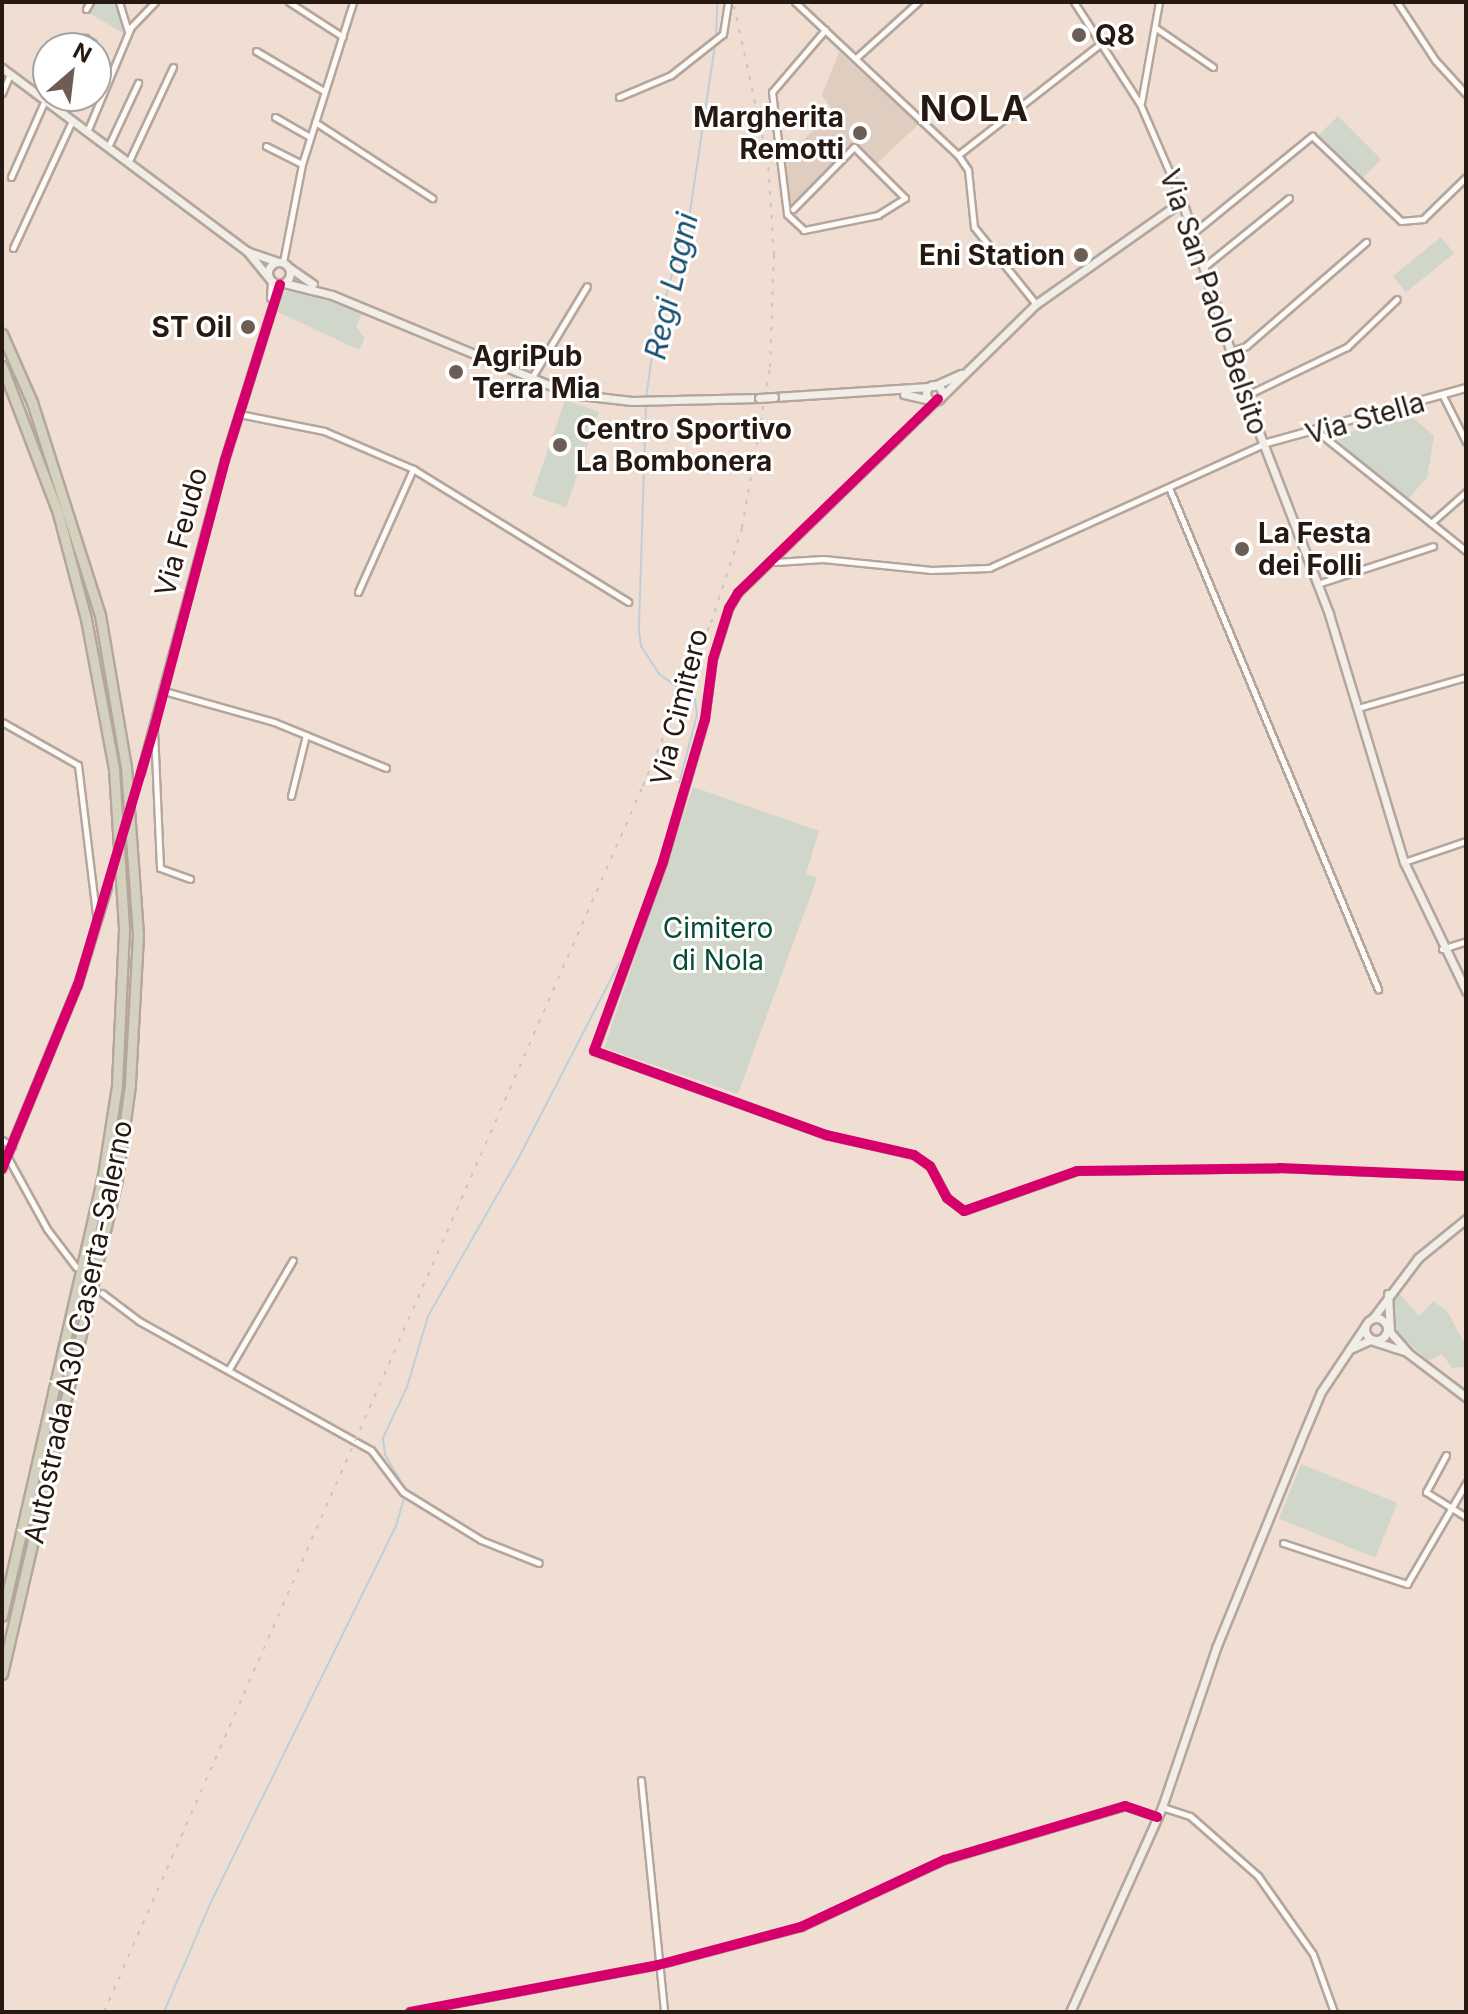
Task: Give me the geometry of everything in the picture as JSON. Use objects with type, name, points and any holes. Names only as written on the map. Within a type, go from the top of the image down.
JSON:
[{"type":"highway","name":"Autostrada A30 Caserta-Salerno","points":[[2,334],[32,402],[100,615],[126,767],[138,935],[130,1085],[117,1179],[2,1674]]},
{"type":"highway","name":"Autostrada A30 Caserta-Salerno","points":[[2,366],[58,513],[86,619],[114,769],[124,930],[117,1086],[103,1175],[2,1616]]},
{"type":"main road","points":[[2,68],[32,88]]},
{"type":"main road","points":[[62,112],[247,251],[276,281],[332,295],[571,394],[653,401],[894,393],[932,386],[970,368]]},
{"type":"main road","points":[[936,399],[1036,304],[1182,201]]},
{"type":"main road","name":"Via San Paolo Belsito","points":[[1182,201],[1245,396],[1329,614],[1404,862],[1442,949],[1466,991]]},
{"type":"main road","points":[[247,251],[283,264],[332,295]]},
{"type":"main road","points":[[276,281],[283,264]]},
{"type":"main road","points":[[276,281],[283,264]]},
{"type":"main road","points":[[932,386],[936,399]]},
{"type":"main road","points":[[932,386],[936,399]]},
{"type":"main road","points":[[894,393],[936,399]]},
{"type":"main road","points":[[1070,2012],[1162,1807],[1248,1565],[1321,1392],[1388,1294],[1418,1258],[1466,1219]]},
{"type":"main road","points":[[1349,1349],[1386,1335],[1388,1294]]},
{"type":"main road","points":[[1373,1318],[1387,1325],[1408,1353],[1466,1397]]},
{"type":"main road","points":[[1365,1326],[1375,1341],[1408,1353]]},
{"type":"street","points":[[86,9],[90,2]]},
{"type":"street","points":[[119,2],[129,33]]},
{"type":"street","points":[[289,2],[343,37]]},
{"type":"street","points":[[283,264],[302,164],[353,2]]},
{"type":"street","points":[[619,97],[671,75],[723,34],[728,2]]},
{"type":"street","points":[[795,2],[958,155],[968,170],[974,227],[1036,304]]},
{"type":"street","points":[[856,58],[918,2]]},
{"type":"street","name":"Via San Paolo Belsito","points":[[1074,2],[1140,104],[1182,201]]},
{"type":"street","points":[[1140,104],[1159,2]]},
{"type":"street","points":[[1397,2],[1435,60],[1466,94]]},
{"type":"street","points":[[87,132],[129,33],[152,3]]},
{"type":"street","points":[[1156,28],[1213,67]]},
{"type":"street","points":[[793,209],[854,147],[905,198],[878,215],[804,230],[787,214],[772,92],[825,30]]},
{"type":"street","points":[[958,155],[1100,44]]},
{"type":"street","points":[[256,51],[324,91]]},
{"type":"street","points":[[128,163],[173,67]]},
{"type":"street","points":[[2,93],[10,74]]},
{"type":"street","points":[[108,147],[138,83]]},
{"type":"street","points":[[11,177],[39,112]]},
{"type":"street","points":[[275,117],[310,137]]},
{"type":"street","points":[[13,248],[72,121]]},
{"type":"street","points":[[315,122],[432,198]]},
{"type":"street","points":[[1193,233],[1312,136],[1401,221],[1423,219],[1466,177]]},
{"type":"street","points":[[266,146],[302,164]]},
{"type":"street","points":[[1205,266],[1289,198]]},
{"type":"street","points":[[1231,351],[1246,346],[1366,242]]},
{"type":"street","name":"Via Feudo","points":[[141,773],[276,281]]},
{"type":"street","points":[[531,378],[587,286]]},
{"type":"street","points":[[1245,396],[1347,347],[1397,299]]},
{"type":"street","name":"Via Stella","points":[[1263,444],[1318,432],[1466,388]]},
{"type":"street","points":[[918,396],[926,405],[924,417]]},
{"type":"street","points":[[1443,396],[1466,442]]},
{"type":"street","name":"Via Cimitero","points":[[936,399],[924,417],[729,608],[713,659],[705,719],[667,847],[594,1051],[826,1135],[914,1155],[930,1166],[947,1198],[964,1211],[1077,1171],[1280,1168],[1466,1176]]},
{"type":"street","points":[[238,414],[324,431],[413,469],[628,602]]},
{"type":"street","points":[[1318,432],[1466,551]]},
{"type":"street","points":[[774,562],[823,559],[931,570],[989,568],[1170,490],[1263,444]]},
{"type":"street","points":[[358,592],[413,469]]},
{"type":"street","points":[[1170,490],[1378,989]]},
{"type":"street","points":[[1431,523],[1466,492]]},
{"type":"street","points":[[1317,584],[1433,546]]},
{"type":"street","points":[[1358,708],[1466,677]]},
{"type":"street","points":[[164,691],[306,735],[386,768]]},
{"type":"street","points":[[2,722],[78,765],[98,922]]},
{"type":"street","points":[[154,729],[160,868],[190,879]]},
{"type":"street","points":[[291,796],[306,735]]},
{"type":"street","points":[[1404,862],[1466,841]]},
{"type":"street","points":[[2,1169],[73,998],[108,888]]},
{"type":"street","points":[[1442,949],[1466,941]]},
{"type":"street","points":[[2,1140],[12,1146]]},
{"type":"street","points":[[8,1158],[47,1229],[76,1267]]},
{"type":"street","points":[[229,1369],[293,1260]]},
{"type":"street","points":[[102,1293],[139,1321],[371,1450],[403,1492],[481,1540],[539,1563]]},
{"type":"street","points":[[1446,1455],[1426,1492],[1466,1517]]},
{"type":"street","points":[[1283,1543],[1407,1584],[1466,1483]]},
{"type":"street","points":[[641,1780],[664,2012]]},
{"type":"street","points":[[410,2012],[658,1965],[801,1927],[944,1860],[1125,1806],[1157,1817]]},
{"type":"street","points":[[1162,1807],[1190,1816],[1266,1885],[1313,1954],[1334,2012]]},
{"type":"shaded area","name":"Margherita Remotti","points":[[839,52],[919,124],[875,165],[855,143],[788,207],[783,159],[833,112],[822,95]]},
{"type":"green space","points":[[93,2],[115,2],[123,33],[87,12]]},
{"type":"green space","points":[[1338,116],[1381,159],[1361,179],[1318,136]]},
{"type":"green space","points":[[1441,237],[1454,253],[1406,292],[1393,276]]},
{"type":"green space","points":[[298,289],[362,314],[356,327],[365,338],[359,350],[276,311],[282,293]]},
{"type":"green space","name":"Centro Sportivo La Bombonera","points":[[565,400],[599,412],[566,507],[532,495]]},
{"type":"green space","points":[[1410,415],[1434,436],[1427,478],[1407,500],[1334,437]]},
{"type":"green space","name":"Cimitero di Nola","points":[[693,787],[819,831],[806,874],[817,878],[738,1094],[604,1048]]},
{"type":"green space","points":[[1398,1292],[1419,1316],[1433,1301],[1447,1311],[1466,1346],[1464,1367],[1452,1368],[1442,1354],[1428,1361],[1397,1332],[1391,1306]]},
{"type":"green space","points":[[1301,1464],[1397,1503],[1375,1558],[1279,1519]]},
{"type":"waterway","name":"Regi Lagni","points":[[716,38],[717,2]]},
{"type":"waterway","name":"Regi Lagni","points":[[646,398],[655,334],[690,212],[715,44]]},
{"type":"waterway","name":"Regi Lagni","points":[[646,404],[639,630],[641,646],[659,674],[695,699],[697,715],[679,783]]},
{"type":"waterway","points":[[164,2012],[211,1902],[396,1526],[406,1490],[385,1455],[383,1438],[407,1387],[428,1316],[518,1159],[619,963]]},
{"type":"tunnel","points":[[131,808],[141,773]]},
{"type":"tunnel","points":[[108,888],[117,857]]},
{"type":"tunnel","points":[[80,1271],[102,1293]]},
{"type":"railway","points":[[104,2012],[643,786],[711,623],[742,528],[770,367],[774,255],[768,162],[733,2]]},
{"type":"cycle path","points":[[2,1169],[78,985],[154,729],[225,460],[280,284]]},
{"type":"cycle path","points":[[938,399],[738,593],[729,608],[713,659],[705,719],[663,862],[594,1051],[826,1135],[914,1155],[930,1166],[947,1198],[964,1211],[1077,1171],[1280,1168],[1466,1176]]},
{"type":"cycle path","points":[[410,2012],[658,1965],[801,1927],[944,1860],[1125,1806],[1157,1817]]},
{"type":"place","name":"Q8","points":[[1079,35]]},
{"type":"place","name":"Margherita Remotti","points":[[860,133]]},
{"type":"place","name":"Eni Station","points":[[1081,255]]},
{"type":"place","name":"ST Oil","points":[[248,327]]},
{"type":"place","name":"AgriPub Terra Mia","points":[[456,372]]},
{"type":"place","name":"Centro Sportivo La Bombonera","points":[[560,445]]},
{"type":"place","name":"La Festa dei Folli","points":[[1242,549]]},
{"type":"district","name":"NOLA","points":[[975,109]]}]
